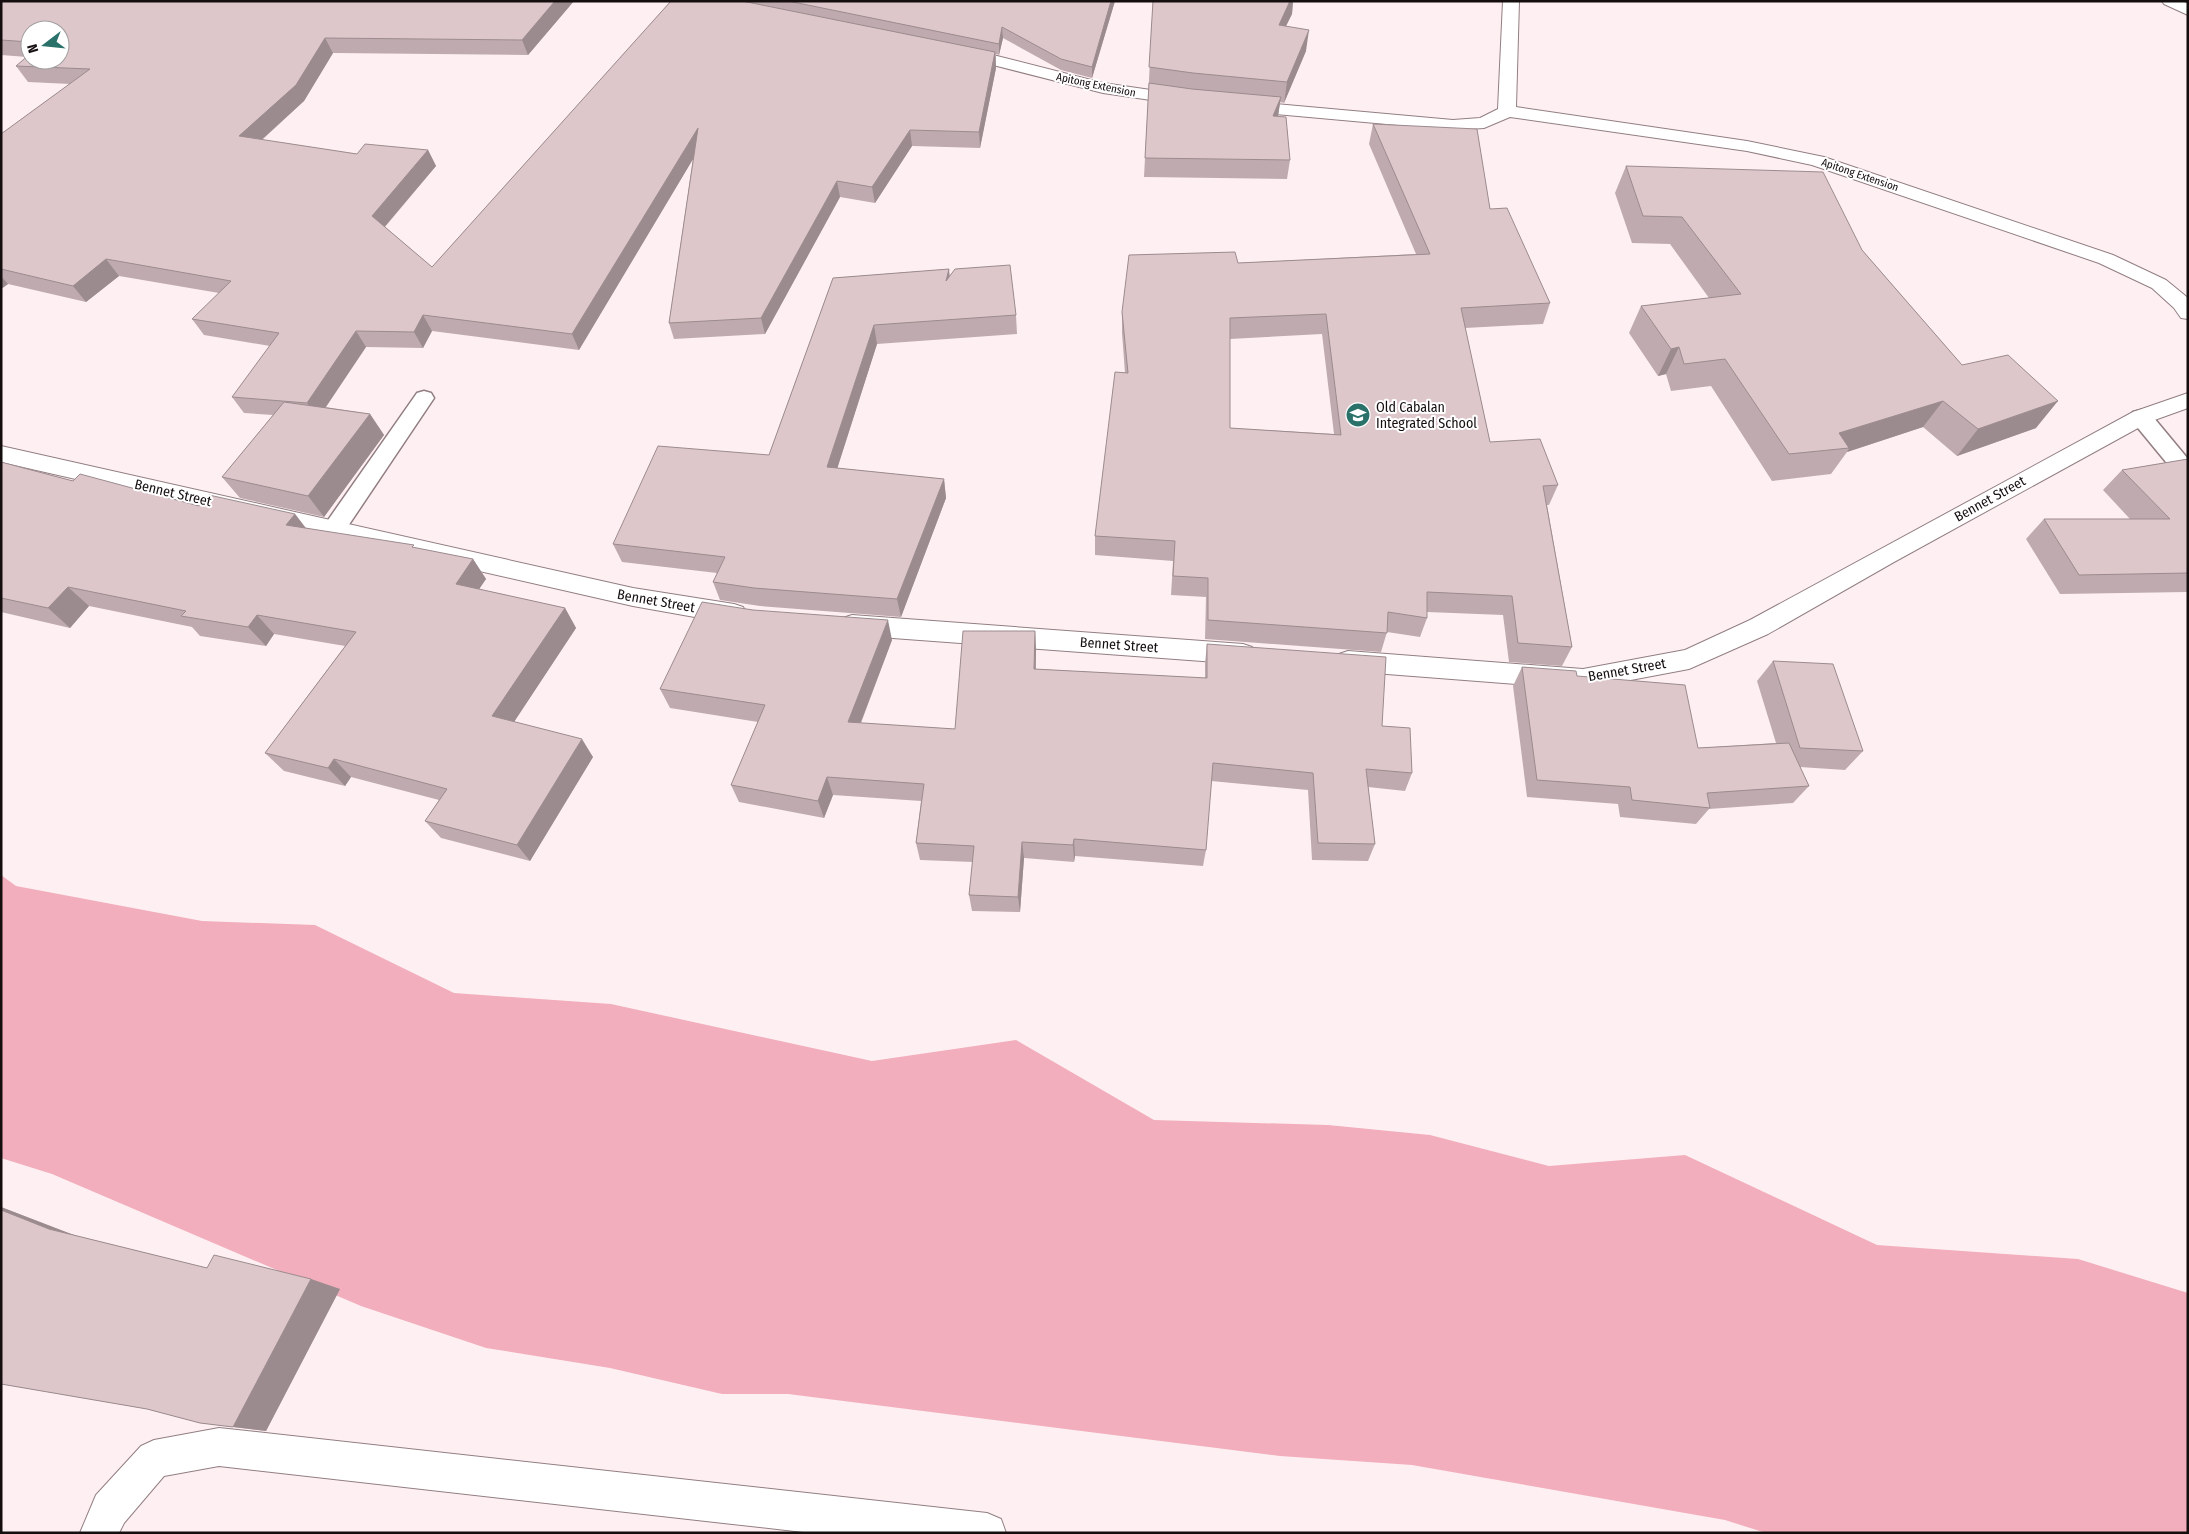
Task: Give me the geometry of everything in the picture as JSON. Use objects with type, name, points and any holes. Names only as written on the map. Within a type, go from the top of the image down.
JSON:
[{"type":"street","points":[[1230,105],[1453,125],[1484,124],[1507,111],[1512,1]]},
{"type":"street","points":[[2170,1],[2188,10]]},
{"type":"street","name":"Apitong Extension","points":[[947,52],[994,60],[1103,88],[1201,102]]},
{"type":"street","name":"Apitong Extension","points":[[1507,111],[1747,146],[1817,161],[2106,259],[2159,284],[2181,303],[2188,313]]},
{"type":"street","name":"Bennet Street","points":[[1325,660],[1583,678],[1689,659],[1759,627],[1885,556],[2141,417],[2188,400]]},
{"type":"street","name":"Bennet Street","points":[[1,454],[633,598],[760,618]]},
{"type":"street","name":"Bennet Street","points":[[829,624],[1266,655]]},
{"type":"street","points":[[99,1533],[110,1509],[154,1458],[219,1447],[987,1533]]},
{"type":"lane","points":[[334,529],[424,398]]},
{"type":"lane","points":[[2141,417],[2188,474]]},
{"type":"shaded area","points":[[1,875],[16,886],[202,921],[315,925],[454,993],[611,1004],[872,1061],[1016,1040],[1154,1120],[1328,1125],[1430,1135],[1549,1166],[1685,1155],[1877,1245],[2078,1259],[2188,1293],[2188,1533],[1766,1533],[1725,1520],[1412,1465],[1280,1456],[788,1394],[722,1394],[610,1368],[486,1348],[361,1306],[52,1174],[1,1158]]},
{"type":"building","points":[[1,1],[555,1],[522,40],[325,38],[296,85],[239,136],[357,154],[365,144],[428,150],[372,216],[432,267],[671,1],[742,1],[995,52],[979,132],[910,130],[872,187],[837,181],[761,318],[669,323],[698,128],[572,334],[423,315],[414,332],[356,331],[307,403],[232,397],[279,333],[192,319],[231,281],[106,259],[73,286],[1,269],[1,134],[90,69],[70,68],[70,20],[20,20],[20,41],[1,40]]},
{"type":"building","points":[[788,1],[1111,1],[1092,67],[1061,59],[1002,27],[999,44]]},
{"type":"building","points":[[1153,1],[1290,1],[1279,25],[1309,30],[1287,82],[1149,67]]},
{"type":"building","points":[[1149,83],[1281,97],[1273,116],[1286,117],[1290,160],[1145,158]]},
{"type":"building","points":[[1373,124],[1477,129],[1490,209],[1507,208],[1550,303],[1461,308],[1490,442],[1540,439],[1558,485],[1543,486],[1572,647],[1518,643],[1512,596],[1427,592],[1427,618],[1388,612],[1387,633],[1208,620],[1208,578],[1173,576],[1175,541],[1095,536],[1115,372],[1128,373],[1122,312],[1129,255],[1235,252],[1238,263],[1430,254]],"holes":[[[1326,314],[1341,435],[1230,428],[1230,318]]]},
{"type":"building","points":[[1626,166],[1823,172],[1862,250],[1962,365],[2008,355],[2058,401],[1978,429],[1943,401],[1839,433],[1849,448],[1789,454],[1725,359],[1684,364],[1679,347],[1671,349],[1641,306],[1741,294],[1682,217],[1643,216]]},
{"type":"building","points":[[1010,265],[1016,315],[874,325],[827,467],[944,479],[897,599],[754,588],[713,582],[725,557],[613,544],[658,446],[769,455],[833,278],[949,269],[946,281],[955,269]]},
{"type":"building","points":[[284,402],[370,414],[308,496],[222,477]]},
{"type":"building","points":[[2188,459],[2188,573],[2079,575],[2044,519],[2170,519],[2122,470]]},
{"type":"building","points":[[1,462],[73,481],[80,474],[199,506],[209,495],[295,514],[286,525],[414,545],[412,547],[473,559],[456,584],[565,608],[492,716],[582,739],[517,845],[425,821],[447,789],[334,759],[328,768],[265,753],[356,632],[257,615],[248,627],[181,616],[186,611],[68,587],[48,608],[1,598]]},
{"type":"building","points":[[702,602],[753,610],[888,620],[848,722],[955,729],[963,631],[1035,631],[1034,669],[1207,678],[1207,644],[1386,657],[1382,726],[1410,728],[1412,773],[1366,769],[1375,844],[1318,843],[1313,773],[1213,763],[1206,850],[1074,839],[1073,845],[1022,842],[1018,897],[969,895],[974,846],[916,843],[924,784],[827,777],[818,801],[731,785],[765,705],[660,689]]},
{"type":"building","points":[[1773,661],[1833,664],[1863,751],[1800,748]]},
{"type":"building","points":[[1522,667],[1576,671],[1577,676],[1685,685],[1698,748],[1789,743],[1809,786],[1707,793],[1710,808],[1632,800],[1630,787],[1537,780]]},
{"type":"building","points":[[1,1210],[49,1229],[207,1268],[214,1255],[311,1279],[233,1427],[200,1423],[147,1409],[1,1384]]},
{"type":"place","name":"Old Cabalan Integrated School","points":[[1358,415]]}]
